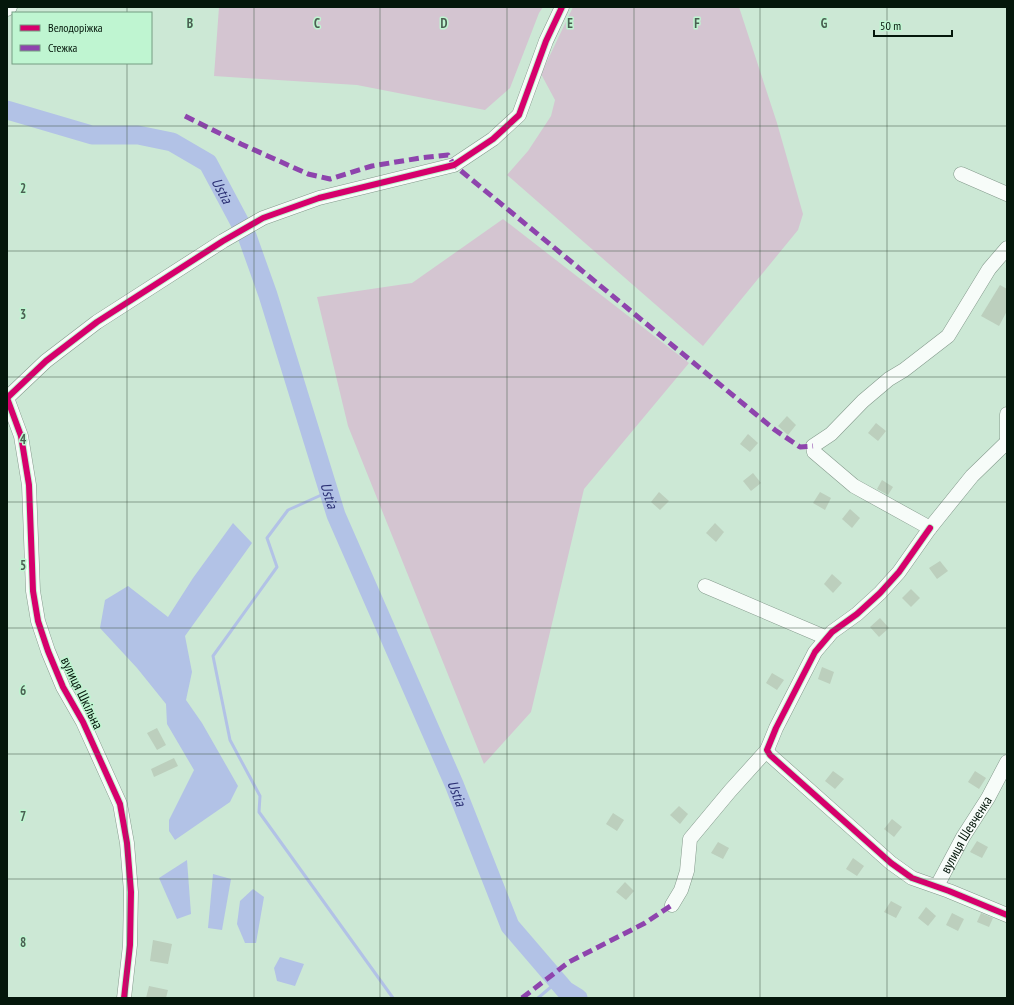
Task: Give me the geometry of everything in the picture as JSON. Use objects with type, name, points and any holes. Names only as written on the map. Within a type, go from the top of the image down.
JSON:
[{"type":"street","points":[[7,398],[46,361],[97,322],[223,241],[263,218],[319,198],[454,165],[493,139],[519,115],[546,41],[562,7]]},
{"type":"street","points":[[961,174],[1007,194]]},
{"type":"street","points":[[930,528],[854,486],[814,452],[813,446],[831,434],[863,401],[889,379],[904,370],[948,336],[990,269],[1007,248]]},
{"type":"street","name":"вулиця Шкільна","points":[[7,398],[22,436],[29,485],[34,591],[38,620],[48,651],[63,687],[83,722],[120,804],[127,843],[131,892],[130,945],[124,998]]},
{"type":"street","points":[[672,905],[681,890],[687,871],[690,839],[767,750],[776,728],[815,652],[832,632],[857,614],[880,593],[899,572],[930,528],[972,476],[1007,443],[1007,414]]},
{"type":"street","points":[[705,586],[827,638]]},
{"type":"street","points":[[767,750],[770,755],[891,863],[912,878],[937,886],[1007,914]]},
{"type":"street","name":"вулиця Шевченка","points":[[937,886],[963,837],[988,798],[1007,762]]},
{"type":"shaded area","points":[[219,7],[543,7],[539,13],[510,88],[485,110],[357,85],[214,76]]},
{"type":"shaded area","points":[[573,7],[739,7],[777,123],[803,214],[798,230],[703,346],[507,175],[528,151],[551,116],[555,100],[541,74]]},
{"type":"shaded area","points":[[503,219],[689,363],[584,489],[531,712],[484,764],[348,426],[317,297],[412,283]]},
{"type":"water","points":[[233,523],[252,543],[185,636],[192,672],[186,700],[202,723],[238,786],[230,802],[175,840],[169,831],[169,820],[194,770],[167,724],[166,704],[137,668],[100,628],[105,600],[128,586],[168,617],[193,578]]},
{"type":"water","points":[[187,860],[191,914],[177,919],[159,878]]},
{"type":"water","points":[[213,874],[231,879],[222,930],[208,928]]},
{"type":"water","points":[[253,889],[264,897],[256,943],[245,943],[237,924],[240,901]]},
{"type":"water","points":[[280,957],[304,964],[295,986],[277,981],[274,968]]},
{"type":"building","points":[[1000,285],[1007,289],[1007,311],[999,326],[981,316]]},
{"type":"building","points":[[787,416],[796,425],[788,435],[778,426]]},
{"type":"building","points":[[876,423],[886,431],[878,441],[868,433]]},
{"type":"building","points":[[748,434],[758,443],[750,452],[740,444]]},
{"type":"building","points":[[753,473],[761,483],[751,491],[743,481]]},
{"type":"building","points":[[882,480],[893,487],[888,495],[877,489]]},
{"type":"building","points":[[659,492],[669,501],[660,510],[651,502]]},
{"type":"building","points":[[820,492],[831,498],[825,510],[813,503]]},
{"type":"building","points":[[850,509],[860,518],[852,528],[842,519]]},
{"type":"building","points":[[715,523],[724,532],[716,542],[706,533]]},
{"type":"building","points":[[940,561],[948,571],[937,579],[929,568]]},
{"type":"building","points":[[832,574],[842,583],[833,593],[824,584]]},
{"type":"building","points":[[911,589],[920,598],[911,607],[902,598]]},
{"type":"building","points":[[880,618],[889,628],[879,637],[870,627]]},
{"type":"building","points":[[822,667],[834,672],[830,684],[818,679]]},
{"type":"building","points":[[772,673],[784,680],[777,690],[766,683]]},
{"type":"building","points":[[157,728],[166,745],[157,750],[147,733]]},
{"type":"building","points":[[174,758],[178,766],[154,777],[151,769]]},
{"type":"building","points":[[833,771],[844,779],[835,789],[825,781]]},
{"type":"building","points":[[975,771],[986,778],[979,789],[968,782]]},
{"type":"building","points":[[679,806],[688,814],[680,824],[670,815]]},
{"type":"building","points":[[613,813],[624,820],[617,831],[606,824]]},
{"type":"building","points":[[892,819],[902,827],[894,837],[884,829]]},
{"type":"building","points":[[977,841],[988,847],[982,858],[970,852]]},
{"type":"building","points":[[718,842],[729,848],[723,859],[711,853]]},
{"type":"building","points":[[853,858],[864,866],[857,876],[846,869]]},
{"type":"building","points":[[625,882],[634,891],[626,900],[616,892]]},
{"type":"building","points":[[891,901],[902,907],[896,918],[884,912]]},
{"type":"building","points":[[926,907],[936,916],[928,926],[918,918]]},
{"type":"building","points":[[952,913],[964,919],[958,931],[946,925]]},
{"type":"building","points":[[981,913],[993,918],[989,927],[977,922]]},
{"type":"building","points":[[153,940],[172,944],[168,964],[150,961]]},
{"type":"building","points":[[149,986],[168,990],[166,998],[146,998]]},
{"type":"waterway","name":"Ustia","points":[[7,110],[92,135],[138,135],[172,142],[208,163],[247,236],[268,295],[336,515],[454,784],[510,926],[565,990],[578,998]]},
{"type":"waterway","points":[[328,492],[288,510],[267,538],[277,567],[213,656],[230,740],[260,796],[259,812],[393,998]]},
{"type":"waterway","points":[[538,998],[558,981]]},
{"type":"marked path","points":[[185,116],[241,144],[308,174],[330,179],[372,166],[448,155],[454,165],[775,430],[800,447],[813,446]]},
{"type":"marked path","points":[[522,998],[569,962],[645,923],[672,905]]},
{"type":"cycle path","points":[[7,398],[46,361],[97,322],[223,241],[263,218],[319,198],[454,165],[493,139],[519,115],[546,41],[562,7]]},
{"type":"cycle path","points":[[7,398],[21,436],[29,485],[33,591],[38,621],[48,651],[63,687],[83,722],[120,804],[127,843],[131,892],[130,945],[124,998]]},
{"type":"cycle path","points":[[930,528],[899,572],[880,593],[857,614],[832,632],[815,652],[776,728],[767,750],[770,755],[891,863],[912,878],[949,891],[1007,915]]}]
